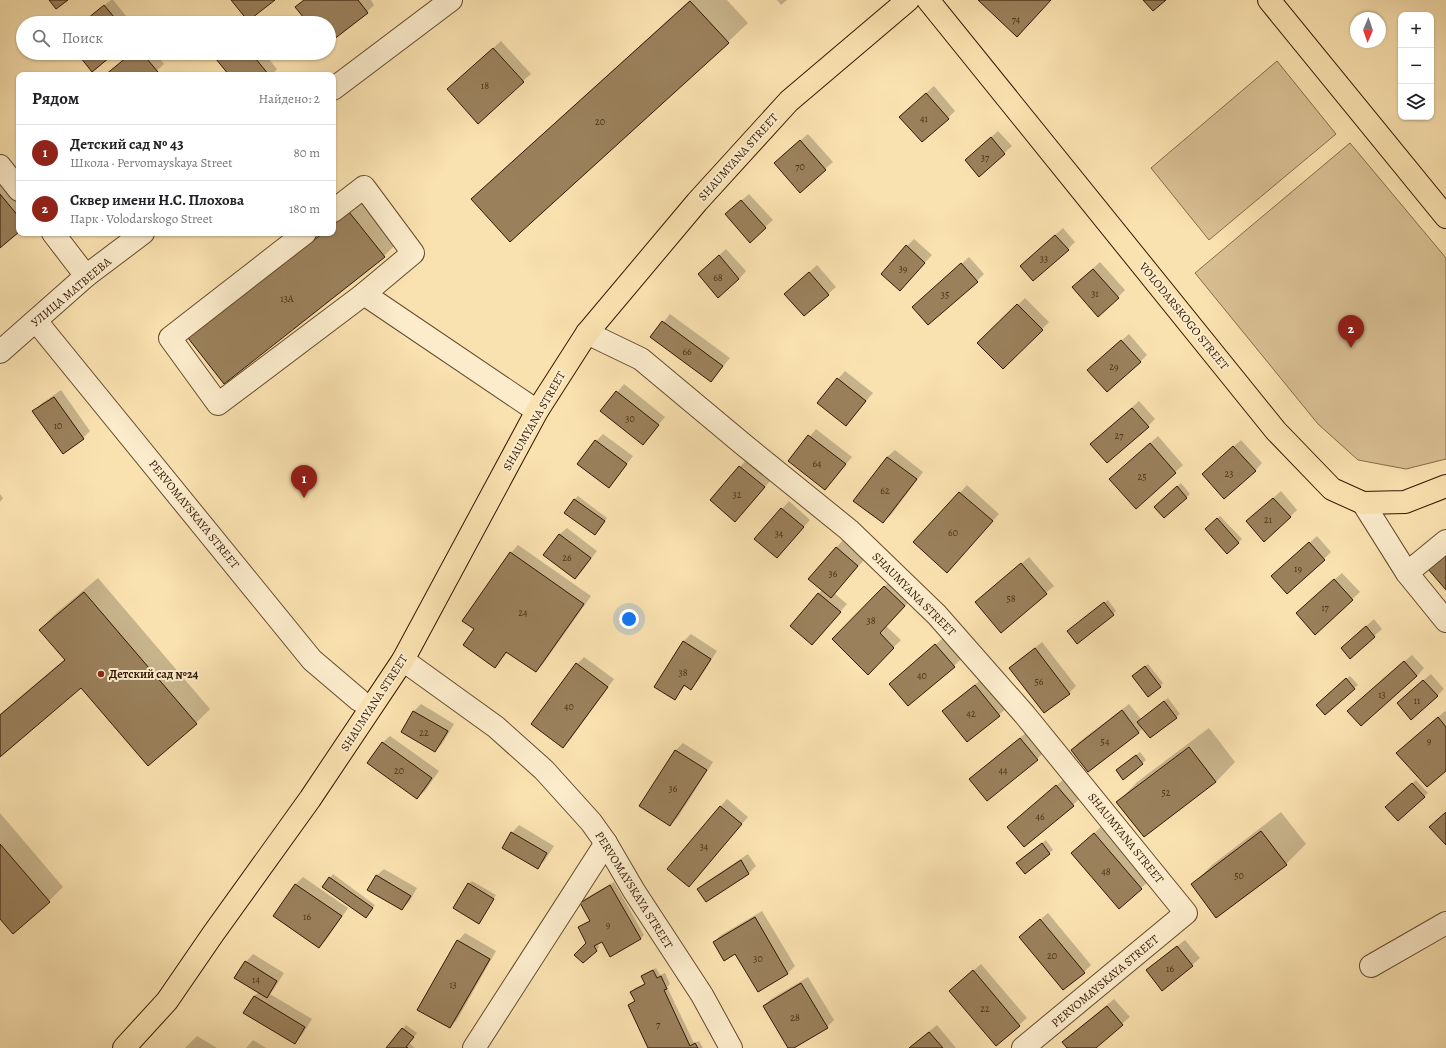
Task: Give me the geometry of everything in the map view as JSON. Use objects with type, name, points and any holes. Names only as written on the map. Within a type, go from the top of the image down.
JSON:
[{"type":"main road","name":"SHAUMYANA STREET","points":[[124,1048],[167,1001],[213,934],[310,800],[403,660],[537,411],[587,333],[697,202],[789,101],[908,0]]},
{"type":"main road","name":"VOLODARSKOGO STREET","points":[[928,0],[1276,431],[1332,489],[1363,503]]},
{"type":"main road","points":[[1269,0],[1446,217]]},
{"type":"main road","points":[[1363,503],[1405,502],[1446,486]]},
{"type":"street","points":[[336,87],[451,0]]},
{"type":"street","points":[[0,166],[16,186]]},
{"type":"street","points":[[301,236],[170,338],[218,404],[364,294],[413,253],[364,187],[336,209]]},
{"type":"street","points":[[55,236],[86,276]]},
{"type":"street","name":"УЛИЦА МАТВЕЕВА","points":[[0,352],[86,276],[139,236]]},
{"type":"street","points":[[364,294],[537,411]]},
{"type":"street","name":"PERVOMAYSKAYA STREET","points":[[36,321],[312,660],[359,700]]},
{"type":"street","name":"SHAUMYANA STREET","points":[[587,333],[641,359],[860,540],[937,615],[1025,714],[1186,913]]},
{"type":"street","points":[[1363,503],[1407,572],[1446,621]]},
{"type":"street","points":[[1407,572],[1446,540]]},
{"type":"street","name":"PERVOMAYSKAYA STREET","points":[[403,660],[501,731],[544,770],[591,822],[606,843],[634,892],[702,995],[731,1048]]},
{"type":"street","points":[[474,1048],[606,843]]},
{"type":"street","name":"PERVOMAYSKAYA STREET","points":[[1023,1048],[1186,913]]},
{"type":"street","points":[[1371,966],[1446,923]]},
{"type":"shaded area","points":[[1277,61],[1336,134],[1209,240],[1151,168]]},
{"type":"shaded area","points":[[1350,143],[1446,258],[1446,459],[1406,469],[1358,460],[1318,424],[1195,273]]},
{"type":"building","points":[[49,0],[68,0],[56,9]]},
{"type":"building","points":[[231,0],[275,0],[254,16],[244,16]]},
{"type":"building","points":[[304,0],[358,0],[368,13],[336,38],[336,16],[302,16],[295,7]]},
{"type":"building","points":[[978,0],[1051,0],[1017,37]]},
{"type":"building","points":[[1143,0],[1166,0],[1153,11]]},
{"type":"building","points":[[690,1],[729,43],[510,242],[471,199]]},
{"type":"building","points":[[104,5],[113,16],[91,16]]},
{"type":"building","points":[[493,48],[524,82],[478,124],[447,89]]},
{"type":"building","points":[[83,60],[107,60],[92,72]]},
{"type":"building","points":[[123,60],[148,60],[158,72],[109,72]]},
{"type":"building","points":[[217,60],[257,60],[267,72],[227,72]]},
{"type":"building","points":[[926,93],[949,119],[922,142],[899,117]]},
{"type":"building","points":[[991,137],[1005,154],[979,177],[965,160]]},
{"type":"building","points":[[800,140],[826,170],[800,193],[774,163]]},
{"type":"building","points":[[0,194],[16,213],[16,235],[0,248]]},
{"type":"building","points":[[741,200],[766,228],[750,243],[725,214]]},
{"type":"building","points":[[349,212],[385,257],[224,384],[188,338],[319,236],[336,236],[336,223]]},
{"type":"building","points":[[1055,235],[1069,250],[1033,281],[1020,266]]},
{"type":"building","points":[[906,245],[925,263],[900,291],[881,274]]},
{"type":"building","points":[[719,255],[739,279],[718,298],[698,274]]},
{"type":"building","points":[[961,263],[978,282],[928,325],[912,307]]},
{"type":"building","points":[[1093,269],[1119,298],[1098,317],[1072,287]]},
{"type":"building","points":[[809,272],[829,295],[804,316],[784,294]]},
{"type":"building","points":[[1017,304],[1043,330],[1003,369],[977,343]]},
{"type":"building","points":[[662,321],[723,366],[711,382],[650,337]]},
{"type":"building","points":[[1121,340],[1141,362],[1107,392],[1087,370]]},
{"type":"building","points":[[837,378],[866,401],[846,426],[817,403]]},
{"type":"building","points":[[616,391],[659,425],[643,445],[600,411]]},
{"type":"building","points":[[54,397],[84,439],[63,454],[32,411]]},
{"type":"building","points":[[1132,408],[1149,427],[1107,463],[1090,444]]},
{"type":"building","points":[[808,435],[846,464],[825,490],[788,461]]},
{"type":"building","points":[[595,440],[627,464],[609,488],[577,464]]},
{"type":"building","points":[[1150,443],[1176,473],[1136,509],[1109,479]]},
{"type":"building","points":[[1233,446],[1256,471],[1224,499],[1202,474]]},
{"type":"building","points":[[887,457],[917,479],[883,523],[853,501]]},
{"type":"building","points":[[739,466],[765,487],[735,522],[710,500]]},
{"type":"building","points":[[1177,486],[1187,498],[1164,518],[1154,507]]},
{"type":"building","points":[[959,492],[993,521],[947,573],[913,542]]},
{"type":"building","points":[[1273,498],[1291,517],[1264,542],[1246,521]]},
{"type":"building","points":[[574,499],[605,521],[595,535],[564,513]]},
{"type":"building","points":[[781,508],[804,527],[777,558],[754,539]]},
{"type":"building","points":[[1217,518],[1239,543],[1227,554],[1205,529]]},
{"type":"building","points":[[559,534],[591,558],[575,579],[543,555]]},
{"type":"building","points":[[1309,542],[1325,560],[1287,594],[1271,576]]},
{"type":"building","points":[[836,547],[858,566],[831,598],[808,579]]},
{"type":"building","points":[[510,552],[584,604],[536,672],[506,652],[495,668],[463,645],[474,629],[462,621]]},
{"type":"building","points":[[1446,553],[1446,590],[1428,569]]},
{"type":"building","points":[[1021,563],[1047,594],[1001,633],[975,602]]},
{"type":"building","points":[[1334,579],[1353,600],[1315,635],[1296,613]]},
{"type":"building","points":[[884,586],[905,606],[880,633],[894,648],[868,675],[832,639]]},
{"type":"building","name":"Детский сад №24","points":[[84,592],[197,724],[148,766],[81,688],[0,757],[0,715],[65,660],[39,630]]},
{"type":"building","points":[[818,593],[841,612],[812,645],[790,626]]},
{"type":"building","points":[[1104,602],[1114,615],[1077,644],[1067,631]]},
{"type":"building","points":[[1366,626],[1375,637],[1350,659],[1341,648]]},
{"type":"building","points":[[683,641],[711,659],[691,690],[684,685],[675,700],[654,687]]},
{"type":"building","points":[[935,644],[955,667],[908,706],[889,684]]},
{"type":"building","points":[[1035,648],[1070,694],[1044,713],[1009,668]]},
{"type":"building","points":[[1404,661],[1417,676],[1361,726],[1347,711]]},
{"type":"building","points":[[576,663],[608,687],[563,748],[531,724]]},
{"type":"building","points":[[1145,666],[1161,687],[1148,697],[1132,676]]},
{"type":"building","points":[[1346,678],[1355,689],[1325,715],[1316,705]]},
{"type":"building","points":[[1423,680],[1438,696],[1411,720],[1397,703]]},
{"type":"building","points":[[975,685],[1000,716],[967,742],[942,711]]},
{"type":"building","points":[[1164,701],[1177,718],[1150,738],[1137,722]]},
{"type":"building","points":[[1122,710],[1139,733],[1088,772],[1071,750]]},
{"type":"building","points":[[413,711],[448,731],[435,752],[401,732]]},
{"type":"building","points":[[1438,717],[1446,727],[1446,771],[1427,787],[1396,753]]},
{"type":"building","points":[[1020,738],[1038,760],[987,801],[969,779]]},
{"type":"building","points":[[382,742],[432,778],[417,799],[367,763]]},
{"type":"building","points":[[1189,747],[1216,782],[1144,837],[1116,802]]},
{"type":"building","points":[[675,750],[707,770],[670,826],[639,806]]},
{"type":"building","points":[[1136,755],[1143,764],[1123,780],[1116,770]]},
{"type":"building","points":[[1412,783],[1425,797],[1398,821],[1385,807]]},
{"type":"building","points":[[1056,785],[1074,806],[1024,847],[1007,827]]},
{"type":"building","points":[[720,806],[742,824],[689,887],[667,869]]},
{"type":"building","points":[[1446,812],[1446,845],[1429,827]]},
{"type":"building","points":[[1261,831],[1287,865],[1216,918],[1191,884]]},
{"type":"building","points":[[511,832],[547,853],[538,869],[502,848]]},
{"type":"building","points":[[1094,833],[1142,889],[1119,909],[1071,853]]},
{"type":"building","points":[[1042,843],[1050,854],[1025,874],[1016,863]]},
{"type":"building","points":[[0,844],[50,902],[13,934],[0,919]]},
{"type":"building","points":[[741,860],[749,874],[706,902],[697,889]]},
{"type":"building","points":[[376,875],[411,896],[402,910],[367,890]]},
{"type":"building","points":[[329,877],[373,908],[366,918],[322,887]]},
{"type":"building","points":[[468,883],[494,899],[479,924],[453,908]]},
{"type":"building","points":[[295,884],[342,916],[319,948],[273,916]]},
{"type":"building","points":[[610,885],[641,939],[610,957],[602,942],[594,946],[597,951],[583,963],[574,955],[586,943],[578,927],[590,921],[580,903]]},
{"type":"building","points":[[755,917],[788,974],[758,992],[735,954],[724,961],[713,942]]},
{"type":"building","points":[[1040,919],[1085,973],[1063,990],[1019,937]]},
{"type":"building","points":[[457,940],[490,959],[450,1028],[417,1010]]},
{"type":"building","points":[[1177,946],[1193,966],[1162,991],[1146,970]]},
{"type":"building","points":[[245,961],[277,981],[267,998],[234,978]]},
{"type":"building","points":[[653,970],[657,978],[661,976],[667,989],[664,990],[690,1046],[695,1043],[698,1048],[648,1048],[628,1005],[635,1001],[630,992],[645,984],[641,976]]},
{"type":"building","points":[[973,970],[1020,1026],[996,1046],[949,991]]},
{"type":"building","points":[[801,983],[828,1028],[794,1048],[788,1048],[763,1006]]},
{"type":"building","points":[[254,996],[305,1027],[295,1044],[243,1013]]},
{"type":"building","points":[[1107,1006],[1123,1025],[1096,1048],[1067,1048],[1062,1042]]},
{"type":"building","points":[[402,1028],[414,1037],[406,1047],[408,1048],[386,1048]]},
{"type":"building","points":[[929,1032],[943,1048],[909,1048]]},
{"type":"place","name":"Сквер имени Н.С. Плохова","points":[[1351,348]]},
{"type":"place","name":"Детский сад № 43","points":[[304,498]]},
{"type":"place","name":"Детский сад №24","points":[[101,674]]}]
